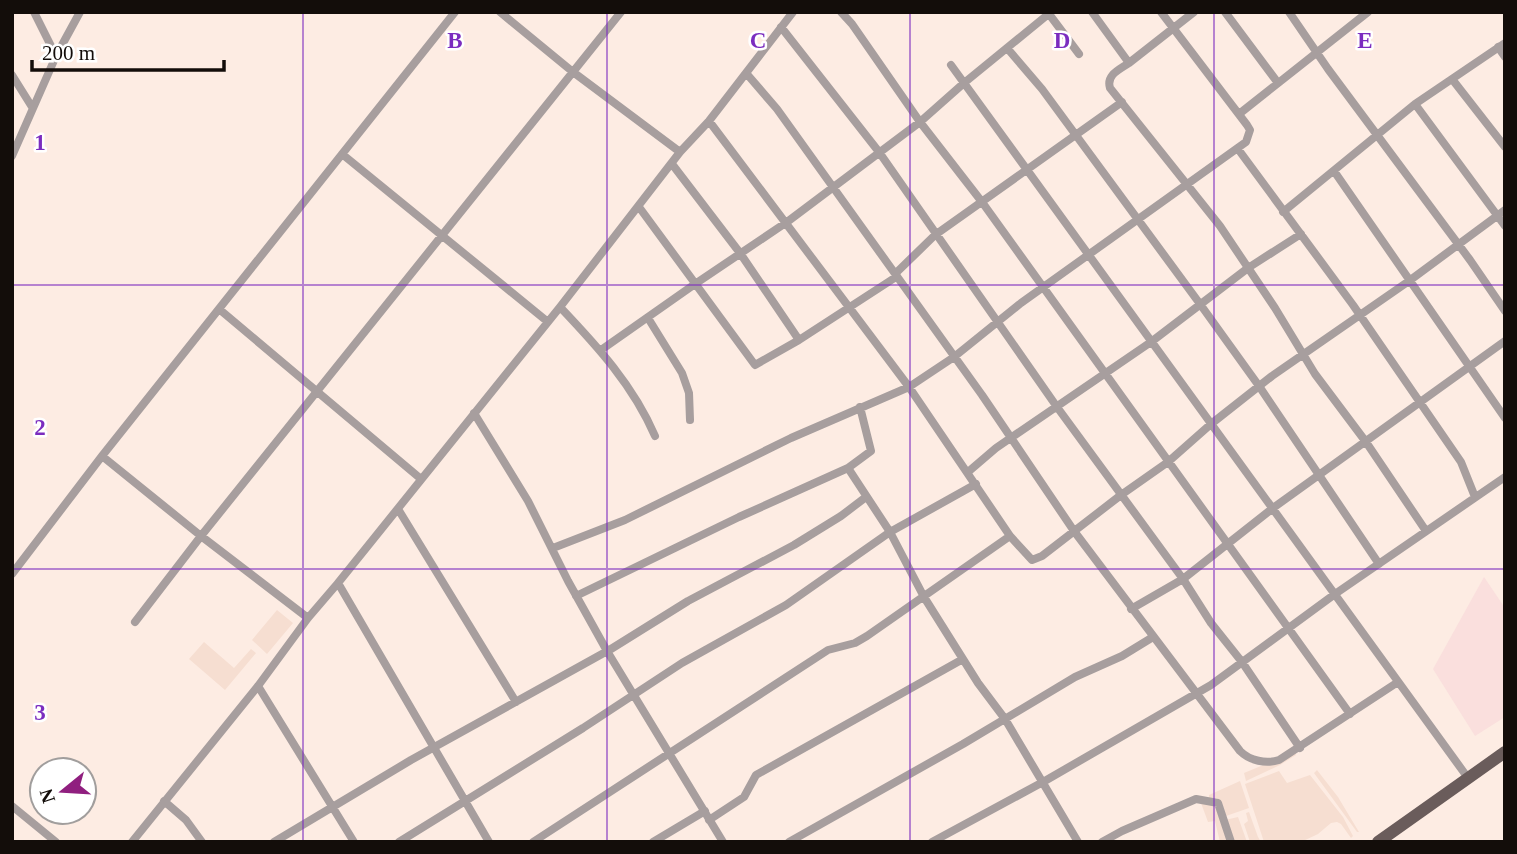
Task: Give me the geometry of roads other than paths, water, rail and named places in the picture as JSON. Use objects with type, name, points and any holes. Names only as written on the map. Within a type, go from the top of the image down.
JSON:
[{"type":"main road","points":[[1378,842],[1505,752]]},
{"type":"street","points":[[34,12],[57,56]]},
{"type":"street","points":[[12,156],[32,107],[80,12]]},
{"type":"street","points":[[12,574],[102,456],[455,12]]},
{"type":"street","points":[[500,12],[573,72],[680,152]]},
{"type":"street","points":[[135,622],[621,12]]},
{"type":"street","points":[[132,842],[258,686],[308,618],[560,307],[680,152],[709,121],[793,12]]},
{"type":"street","points":[[841,12],[920,122],[982,202],[1350,714]]},
{"type":"street","points":[[1092,12],[1129,63]]},
{"type":"street","points":[[553,548],[625,520],[724,470],[909,387],[954,357],[1043,287],[1246,142],[1250,130],[1161,12]]},
{"type":"street","points":[[1194,12],[1113,74],[1108,82],[1110,88],[1220,226],[1315,374],[1366,442],[1426,531]]},
{"type":"street","points":[[1225,12],[1278,83]]},
{"type":"street","points":[[1289,12],[1505,311]]},
{"type":"street","points":[[1352,12],[1358,20]]},
{"type":"street","points":[[1239,114],[1367,12]]},
{"type":"street","points":[[601,351],[788,222],[920,122],[1050,13],[1079,54]]},
{"type":"street","points":[[781,27],[879,152],[1057,407],[1183,579],[1211,623],[1242,662],[1300,748]]},
{"type":"street","points":[[1283,212],[1415,104],[1502,45],[1505,57]]},
{"type":"street","points":[[1007,48],[1042,89],[1136,221],[1200,304],[1379,564]]},
{"type":"street","points":[[951,65],[1468,778]]},
{"type":"street","points":[[746,73],[777,109],[1012,438],[1074,531],[1244,756],[1272,762],[1300,748],[1398,682]]},
{"type":"street","points":[[12,75],[32,107]]},
{"type":"street","points":[[1452,79],[1505,147]]},
{"type":"street","points":[[639,207],[755,365],[896,277],[897,272],[935,235],[1122,102]]},
{"type":"street","points":[[1415,104],[1501,213],[1505,226]]},
{"type":"street","points":[[709,121],[850,306],[909,387],[1010,536],[1032,560],[1168,462],[1210,424],[1259,386],[1501,213]]},
{"type":"street","points":[[1238,149],[1360,316],[1461,462],[1475,497]]},
{"type":"street","points":[[342,154],[548,322]]},
{"type":"street","points":[[672,164],[740,253],[799,340]]},
{"type":"street","points":[[1334,171],[1505,418]]},
{"type":"street","points":[[968,472],[996,447],[1057,407],[1081,387],[1152,342],[1248,268],[1301,234]]},
{"type":"street","points":[[560,307],[601,351],[645,413],[655,436]]},
{"type":"street","points":[[219,309],[421,479]]},
{"type":"street","points":[[648,318],[682,373],[689,393],[690,420]]},
{"type":"street","points":[[1131,609],[1183,579],[1273,508],[1505,341]]},
{"type":"street","points":[[576,596],[848,468],[871,451],[860,407]]},
{"type":"street","points":[[474,413],[528,501],[607,651],[723,842]]},
{"type":"street","points":[[102,456],[308,618]]},
{"type":"street","points":[[848,468],[890,532],[925,597],[963,659],[1005,719],[1078,842]]},
{"type":"street","points":[[932,842],[1043,782],[1196,693],[1505,477]]},
{"type":"street","points":[[399,842],[682,663],[786,604],[890,532],[976,484]]},
{"type":"street","points":[[274,842],[433,748],[607,651],[688,601],[794,545],[866,497]]},
{"type":"street","points":[[398,509],[516,702]]},
{"type":"street","points":[[533,842],[828,650],[855,643],[867,636],[1010,536]]},
{"type":"street","points":[[338,583],[489,842]]},
{"type":"street","points":[[789,842],[1075,677],[1122,656],[1153,637]]},
{"type":"street","points":[[653,842],[744,797],[756,775],[963,659]]},
{"type":"street","points":[[258,686],[354,842]]},
{"type":"street","points":[[1102,842],[1196,799],[1218,803],[1231,842]]},
{"type":"street","points":[[164,802],[186,820],[201,842]]},
{"type":"street","points":[[12,806],[56,842]]}]
